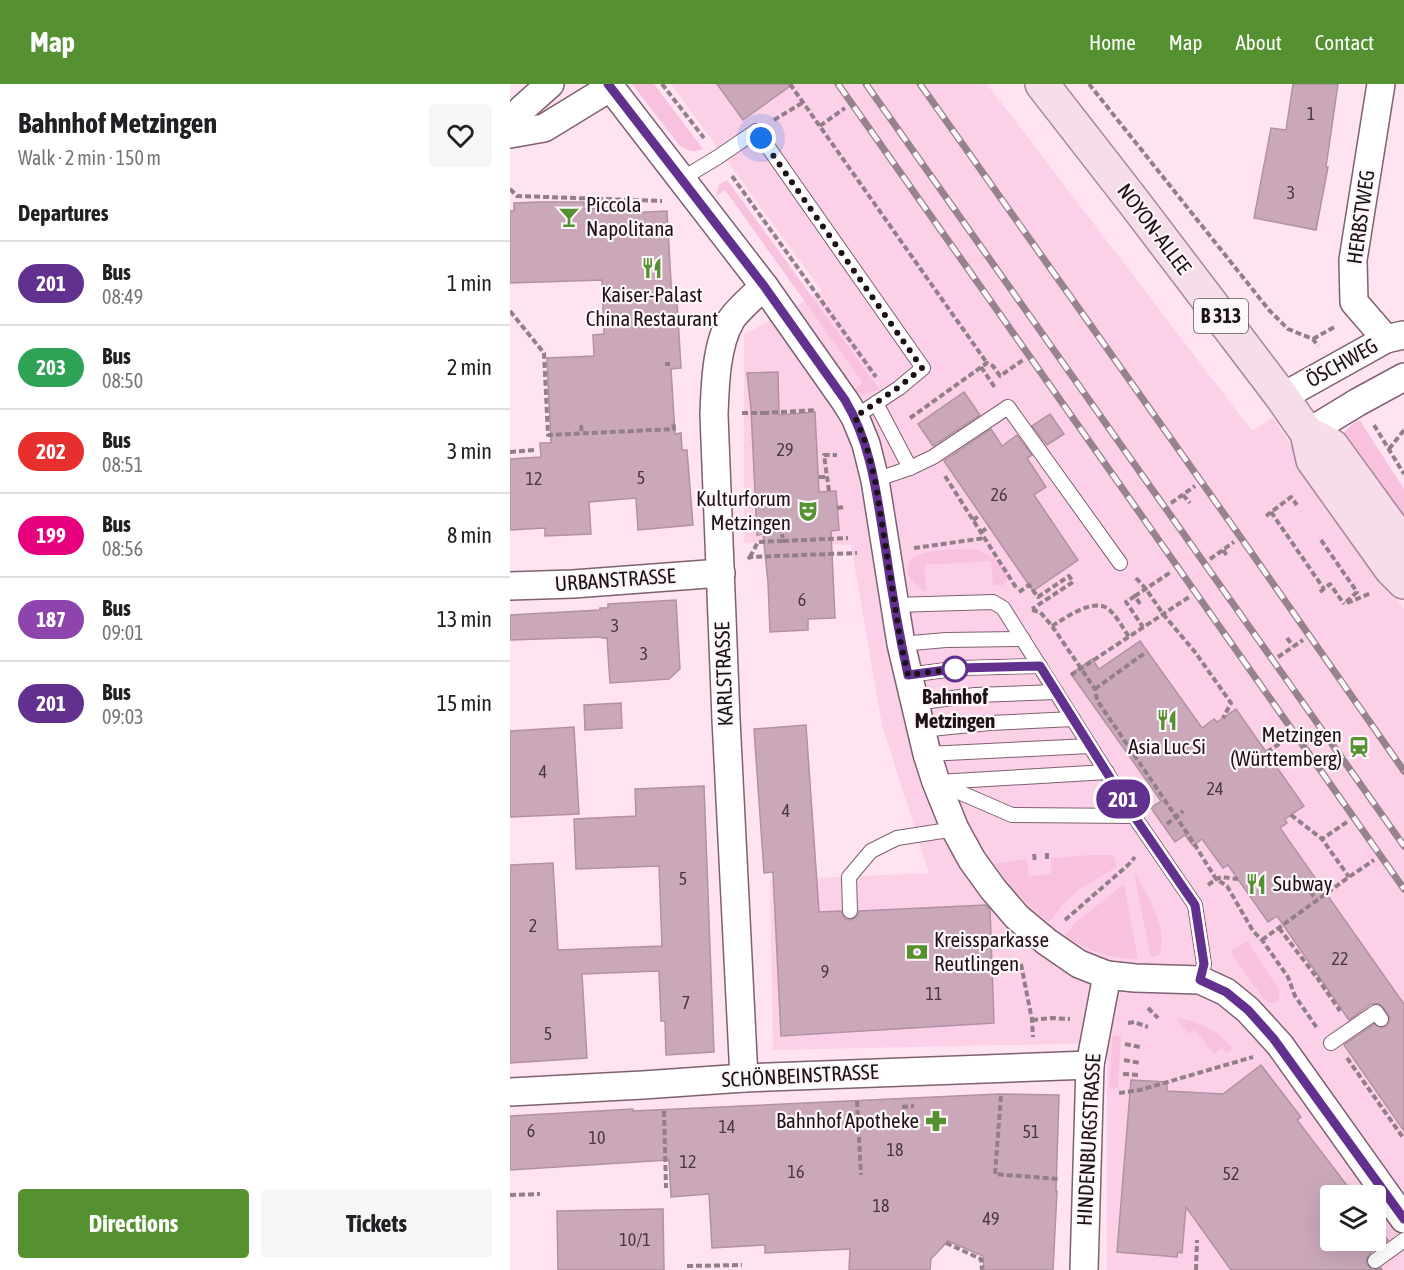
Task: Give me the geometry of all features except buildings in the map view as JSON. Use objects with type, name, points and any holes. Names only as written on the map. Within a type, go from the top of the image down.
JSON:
[{"type":"main road","name":"NOYON-ALLEE","points":[[1042,84],[1307,432],[1313,460],[1391,569],[1390,587]]},
{"type":"main road","name":"NOYON-ALLEE","points":[[1307,432],[1332,446],[1404,546]]},
{"type":"street","points":[[510,133],[522,109],[550,84]]},
{"type":"street","name":"HERBSTWEG","points":[[1381,84],[1353,260],[1354,302],[1395,337]]},
{"type":"street","points":[[510,133],[544,128],[609,86],[674,189],[764,286],[845,400],[866,410],[866,444],[875,480],[894,605],[924,742],[936,782],[955,830],[993,890],[1017,917],[1079,964],[1107,975],[1200,980],[1226,992],[1248,1010],[1273,1038],[1404,1219]]},
{"type":"street","name":"KARLSTRASSE","points":[[744,1078],[714,416],[715,383],[720,348],[732,319],[764,286]]},
{"type":"street","name":"ÖSCHWEG","points":[[1282,397],[1395,337]]},
{"type":"street","name":"ÖSCHWEG","points":[[1307,432],[1404,376]]},
{"type":"street","name":"URBANSTRASSE","points":[[510,586],[573,584],[721,573]]},
{"type":"street","name":"HINDENBURGSTRASSE","points":[[1084,1270],[1090,1065],[1107,975]]},
{"type":"street","name":"SCHÖNBEINSTRASSE","points":[[510,1092],[744,1078],[1090,1065]]},
{"type":"lane","points":[[674,189],[756,131],[922,368],[889,395],[866,410],[910,468]]},
{"type":"lane","points":[[875,480],[933,457],[1008,407],[1120,563]]},
{"type":"lane","points":[[894,605],[993,602],[1003,608],[1134,816],[1195,905],[1204,964],[1200,980]]},
{"type":"lane","points":[[901,644],[946,640],[1023,639]]},
{"type":"lane","points":[[908,675],[961,668],[1040,666]]},
{"type":"lane","points":[[915,703],[975,695],[1056,692]]},
{"type":"lane","points":[[924,742],[990,723],[1073,719]]},
{"type":"lane","points":[[924,742],[1090,746]]},
{"type":"lane","points":[[936,782],[1107,772]]},
{"type":"lane","points":[[936,782],[1012,815],[1134,816]]},
{"type":"lane","points":[[850,911],[849,877],[871,851],[897,838],[955,830]]},
{"type":"lane","points":[[1331,1043],[1376,1012],[1381,1019]]},
{"type":"lane","points":[[1376,1261],[1404,1240]]},
{"type":"path","points":[[662,84],[718,157],[889,395]]},
{"type":"path","points":[[790,84],[987,363],[993,366],[1000,376],[1023,360]]},
{"type":"path","points":[[1089,84],[1269,310],[1288,328],[1313,339],[1333,368]]},
{"type":"path","points":[[756,131],[802,103]]},
{"type":"path","points":[[820,126],[845,108]]},
{"type":"path","points":[[833,155],[841,156]]},
{"type":"path","points":[[510,189],[517,196],[664,201],[674,189]]},
{"type":"path","points":[[510,311],[544,353],[548,435],[674,429],[673,422]]},
{"type":"path","points":[[907,421],[987,363]]},
{"type":"path","points":[[935,390],[940,397]]},
{"type":"path","points":[[1358,402],[1404,474]]},
{"type":"path","points":[[749,413],[821,410]]},
{"type":"path","points":[[581,425],[582,434]]},
{"type":"path","points":[[1389,449],[1404,430]]},
{"type":"path","points":[[510,452],[534,450]]},
{"type":"path","points":[[829,491],[824,455],[837,455]]},
{"type":"path","points":[[933,457],[1032,610],[1040,612],[1052,627],[1095,689],[1097,700],[1216,879],[1227,886],[1253,931],[1288,977],[1295,996],[1321,1033],[1343,1052],[1404,1139]]},
{"type":"path","points":[[819,477],[827,477]]},
{"type":"path","points":[[1171,503],[1195,486]]},
{"type":"path","points":[[1183,495],[1190,503]]},
{"type":"path","points":[[1266,516],[1292,497],[1297,505]]},
{"type":"path","points":[[837,508],[845,507]]},
{"type":"path","points":[[1271,512],[1322,590],[1330,584],[1344,604]]},
{"type":"path","points":[[973,520],[980,515]]},
{"type":"path","points":[[981,532],[989,527]]},
{"type":"path","points":[[782,534],[783,541]]},
{"type":"path","points":[[750,557],[758,542],[848,538]]},
{"type":"path","points":[[904,550],[984,538]]},
{"type":"path","points":[[1321,540],[1357,592],[1344,604]]},
{"type":"path","points":[[1210,559],[1234,542]]},
{"type":"path","points":[[1223,550],[1228,557]]},
{"type":"path","points":[[721,573],[750,557],[849,554]]},
{"type":"path","points":[[1120,563],[1146,589],[1231,703],[1223,718]]},
{"type":"path","points":[[1143,627],[1126,602],[1171,572]]},
{"type":"path","points":[[1019,591],[1029,585],[1038,597],[1069,576],[1073,582],[1032,610]]},
{"type":"path","points":[[1344,604],[1390,587]]},
{"type":"path","points":[[1135,596],[1140,604]]},
{"type":"path","points":[[1081,669],[1189,597]]},
{"type":"path","points":[[1052,627],[1083,608],[1104,607],[1114,616],[1129,637]]},
{"type":"path","points":[[1287,638],[1293,646]]},
{"type":"path","points":[[1278,657],[1303,640]]},
{"type":"path","points":[[1095,689],[1145,653]]},
{"type":"path","points":[[1267,752],[1288,738]]},
{"type":"path","points":[[1057,927],[1128,865],[1150,838],[1183,811]]},
{"type":"path","points":[[1291,815],[1322,839],[1349,877]]},
{"type":"path","points":[[1322,839],[1347,822]]},
{"type":"path","points":[[1047,853],[1047,861]]},
{"type":"path","points":[[1035,854],[1035,862]]},
{"type":"path","points":[[1262,940],[1374,860]]},
{"type":"path","points":[[1216,879],[1224,876],[1238,879]]},
{"type":"path","points":[[1310,892],[1317,900]]},
{"type":"path","points":[[1279,928],[1319,978],[1337,1007]]},
{"type":"path","points":[[964,967],[1021,964],[1028,961]]},
{"type":"path","points":[[1021,964],[1034,1041]]},
{"type":"path","points":[[1032,1020],[1077,1019]]},
{"type":"path","points":[[1134,1022],[1148,1027]]},
{"type":"path","points":[[1125,1044],[1140,1047]]},
{"type":"path","points":[[1121,1093],[1140,1090],[1255,1057]]},
{"type":"path","points":[[1124,1060],[1140,1063]]},
{"type":"path","points":[[1004,1068],[995,1174],[1061,1179]]},
{"type":"path","points":[[855,1073],[861,1175]]},
{"type":"path","points":[[1123,1074],[1140,1075]]},
{"type":"path","points":[[663,1083],[666,1188]]},
{"type":"path","points":[[902,1107],[914,1106]]},
{"type":"path","points":[[510,1195],[540,1194]]},
{"type":"path","points":[[1196,1270],[1197,1240]]},
{"type":"path","points":[[946,1243],[981,1259],[982,1270]]},
{"type":"path","points":[[687,1266],[742,1265]]},
{"type":"shaded area","points":[[632,84],[654,84],[703,149],[691,151],[680,146]]},
{"type":"shaded area","points":[[671,84],[987,84],[1252,431],[1273,418],[1404,609],[1404,1270],[1107,1270],[1107,1043],[773,1050],[770,880],[929,873],[882,725],[851,545],[744,542],[744,335],[822,291]]},
{"type":"shaded area","points":[[727,180],[880,390],[863,394],[854,390],[863,383],[725,190],[716,196],[719,185]]},
{"type":"shaded area","points":[[1357,420],[1361,421],[1404,489],[1404,526],[1341,435]]},
{"type":"shaded area","points":[[974,549],[992,557],[1002,565],[1006,570],[1006,583],[993,585],[991,561],[925,565],[926,592],[909,575],[908,566],[911,560],[918,555],[937,551]]},
{"type":"shaded area","points":[[1113,855],[1117,867],[1079,890],[1063,904],[1049,922],[1019,895],[994,864],[1027,859],[1029,876],[1051,874],[1051,858]]},
{"type":"shaded area","points":[[1136,874],[1156,914],[1162,936],[1159,955],[1151,957],[1134,875]]},
{"type":"shaded area","points":[[1124,884],[1138,959],[1118,958],[1099,953],[1065,936],[1075,923]]},
{"type":"shaded area","points":[[1247,941],[1280,991],[1278,1002],[1271,1003],[1263,998],[1230,952]]},
{"type":"shaded area","points":[[1176,1018],[1208,1028],[1233,1048],[1227,1053],[1222,1048],[1214,1054],[1195,1030],[1189,1034]]},
{"type":"shaded area","points":[[1113,1035],[1121,1036],[1118,1088],[1109,1087]]},
{"type":"railway","points":[[838,84],[1404,889]]},
{"type":"railway","points":[[866,84],[1404,846]]},
{"type":"railway","points":[[920,84],[1404,771]]},
{"type":"bus line","name":"201","points":[[608,84],[764,286],[855,417],[866,444],[875,480],[908,675],[961,668],[1040,666],[1134,816],[1195,905],[1204,964],[1200,980],[1226,992],[1248,1010],[1280,1045],[1404,1219]]},
{"type":"place","name":"Piccola Napolitana","points":[[569,217]]},
{"type":"place","name":"Kaiser-Palast China Restaurant","points":[[652,268]]},
{"type":"place","name":"Kulturforum Metzingen","points":[[808,511]]},
{"type":"place","name":"Bahnhof Metzingen","points":[[955,669]]},
{"type":"place","name":"Asia Luc Si","points":[[1167,720]]},
{"type":"place","name":"Metzingen (Württemberg)","points":[[1359,747]]},
{"type":"place","name":"Subway","points":[[1256,884]]},
{"type":"place","name":"Kreissparkasse Reutlingen","points":[[917,952]]},
{"type":"place","name":"Bahnhof Apotheke","points":[[936,1121]]},
{"type":"route","points":[[761,138],[922,368],[855,417],[866,444],[875,480],[908,675],[961,668],[955,669]]}]
